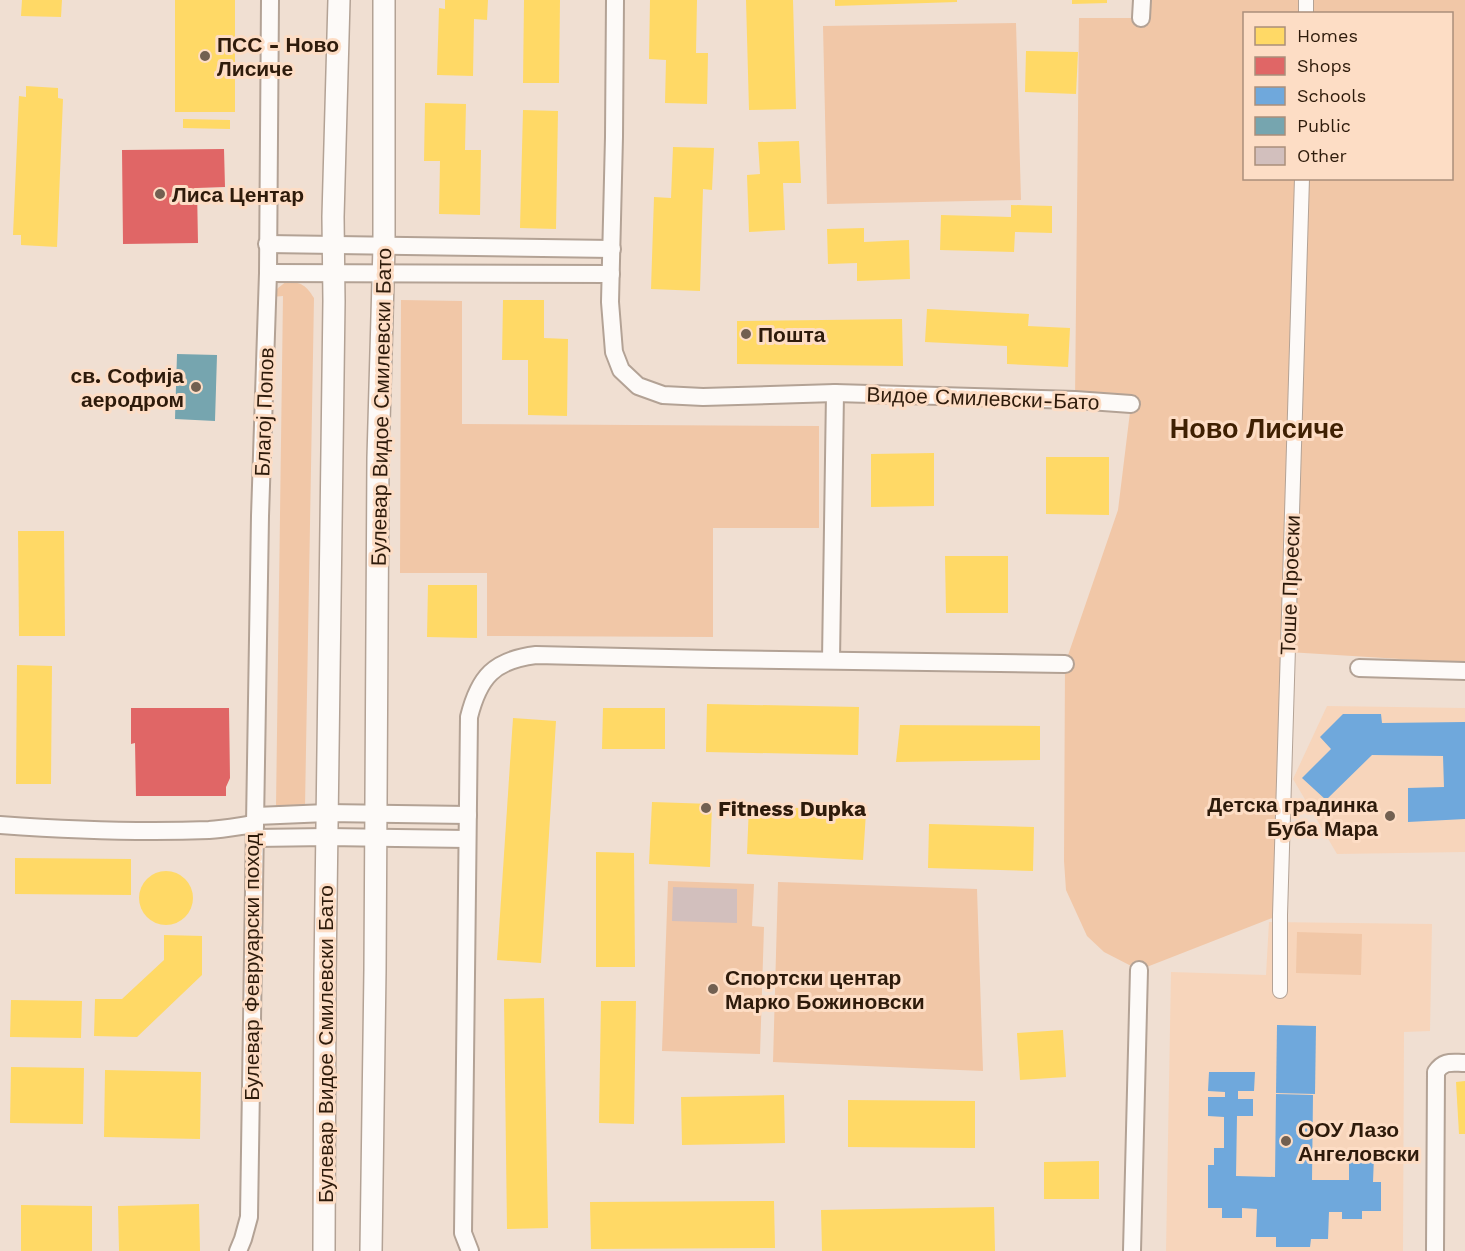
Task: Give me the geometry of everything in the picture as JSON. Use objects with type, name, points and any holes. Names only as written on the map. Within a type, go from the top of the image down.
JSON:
[{"type":"street","name":"Благој Попов","points":[[255,826],[260,534],[268,273],[270,0]]},
{"type":"street","name":"Булевар Видое Смилевски Бато","points":[[324,1251],[333,246],[339,0]]},
{"type":"street","name":"Булевар Видое Смилевски Бато","points":[[371,1251],[378,458],[384,273],[384,0]]},
{"type":"street","name":"Видое Смилевски-Бато","points":[[615,0],[610,303],[614,352],[621,370],[638,386],[663,395],[703,398],[835,393],[1075,400],[1131,404]]},
{"type":"street","points":[[1141,18],[1142,0]]},
{"type":"street","name":"Тоше Проески","points":[[1280,991],[1280,915],[1302,180]]},
{"type":"street","points":[[267,244],[612,249]]},
{"type":"street","points":[[268,273],[611,274]]},
{"type":"street","points":[[831,660],[835,393]]},
{"type":"street","points":[[470,1251],[463,1233],[469,717],[474,697],[491,671],[505,663],[536,655],[1065,664]]},
{"type":"street","points":[[1359,668],[1465,671]]},
{"type":"street","points":[[255,826],[327,813],[468,815]]},
{"type":"street","name":"Булевар Февруарски поход","points":[[0,825],[126,831],[211,830],[255,826],[249,1217],[238,1251]]},
{"type":"street","points":[[255,826],[327,837],[467,839]]},
{"type":"street","points":[[1132,1251],[1139,970]]},
{"type":"street","points":[[1435,1251],[1436,1072],[1440,1066],[1446,1064],[1465,1063]]},
{"type":"shaded area","points":[[1142,0],[1465,0],[1465,663],[1288,652],[1280,915],[1139,970],[1104,952],[1087,936],[1066,890],[1064,861],[1065,664],[1118,510],[1131,404],[1075,400],[1079,18],[1141,18]]},
{"type":"shaded area","points":[[1016,23],[1021,200],[827,204],[823,26]]},
{"type":"shaded area","points":[[287,281],[303,285],[314,298],[305,807],[276,807],[283,296],[271,297]]},
{"type":"shaded area","points":[[401,300],[462,301],[462,424],[819,426],[819,528],[713,528],[713,637],[487,636],[487,573],[400,573]]},
{"type":"shaded area","name":"Детска градинка Буба Мара","points":[[1327,706],[1465,708],[1465,852],[1337,854],[1293,779]]},
{"type":"shaded area","name":"Спортски центар Марко Божиновски","points":[[668,881],[754,884],[752,926],[764,927],[760,1054],[662,1051]]},
{"type":"shaded area","points":[[778,882],[977,889],[983,1071],[773,1062]]},
{"type":"shaded area","name":"ООУ Лазо Ангеловски","points":[[1269,922],[1432,924],[1430,1031],[1404,1032],[1403,1251],[1166,1251],[1171,972],[1266,975]]},
{"type":"shaded area","points":[[1297,932],[1362,934],[1361,975],[1296,973]]},
{"type":"building: Homes","points":[[22,0],[62,0],[61,17],[21,16]]},
{"type":"building: Homes","name":"ПСС - Ново Лисиче","points":[[175,0],[235,0],[235,112],[175,112]]},
{"type":"building: Homes","points":[[445,0],[488,0],[487,20],[474,19],[473,76],[437,75],[439,8],[445,9]]},
{"type":"building: Homes","points":[[524,0],[560,0],[559,83],[523,83]]},
{"type":"building: Homes","points":[[650,0],[697,0],[696,53],[708,53],[707,104],[665,103],[666,60],[649,59]]},
{"type":"building: Homes","points":[[746,0],[793,0],[796,109],[749,110]]},
{"type":"building: Homes","points":[[835,0],[957,0],[957,2],[835,6]]},
{"type":"building: Homes","points":[[1072,0],[1107,0],[1107,3],[1072,4]]},
{"type":"building: Homes","points":[[1026,51],[1078,52],[1076,94],[1025,92]]},
{"type":"building: Homes","points":[[26,86],[58,88],[58,98],[63,99],[57,247],[21,245],[21,235],[13,235],[19,96],[26,97]]},
{"type":"building: Homes","points":[[425,103],[466,104],[465,150],[481,150],[480,215],[439,214],[440,161],[424,161]]},
{"type":"building: Homes","points":[[523,110],[558,111],[556,229],[520,228]]},
{"type":"building: Homes","points":[[183,119],[230,120],[230,129],[183,128]]},
{"type":"building: Homes","points":[[799,141],[801,183],[783,183],[785,230],[749,232],[747,175],[760,174],[758,142]]},
{"type":"building: Homes","points":[[673,147],[714,148],[712,190],[703,189],[700,291],[651,289],[654,197],[671,198]]},
{"type":"building: Homes","points":[[1011,205],[1052,206],[1052,233],[1015,232],[1014,252],[940,250],[941,215],[1011,217]]},
{"type":"building: Homes","points":[[864,228],[864,242],[909,240],[910,279],[857,281],[857,263],[828,264],[827,229]]},
{"type":"building: Homes","points":[[503,300],[544,300],[544,338],[568,339],[567,416],[528,415],[528,360],[502,360]]},
{"type":"building: Homes","points":[[927,309],[1029,314],[1028,326],[1070,328],[1068,367],[1007,364],[1007,346],[925,342]]},
{"type":"building: Homes","points":[[902,319],[903,366],[737,364],[737,321]]},
{"type":"building: Homes","points":[[934,453],[934,506],[871,507],[871,454]]},
{"type":"building: Homes","points":[[1046,457],[1109,457],[1109,515],[1046,514]]},
{"type":"building: Homes","points":[[18,531],[64,531],[65,636],[19,636]]},
{"type":"building: Homes","points":[[945,556],[1008,556],[1008,613],[946,613]]},
{"type":"building: Homes","points":[[428,585],[477,585],[477,638],[427,637]]},
{"type":"building: Homes","points":[[17,665],[52,666],[51,784],[16,784]]},
{"type":"building: Homes","points":[[707,704],[859,707],[858,755],[706,752]]},
{"type":"building: Homes","points":[[603,708],[665,708],[665,749],[602,749]]},
{"type":"building: Homes","points":[[513,718],[556,721],[541,963],[497,960]]},
{"type":"building: Homes","points":[[900,725],[1040,726],[1040,760],[896,762]]},
{"type":"building: Homes","points":[[652,802],[712,804],[710,867],[649,864]]},
{"type":"building: Homes","points":[[749,805],[866,812],[863,860],[747,854]]},
{"type":"building: Homes","points":[[929,824],[1034,827],[1033,871],[928,868]]},
{"type":"building: Homes","points":[[596,852],[634,853],[635,967],[596,967]]},
{"type":"building: Homes","points":[[15,858],[131,859],[131,895],[15,894]]},
{"type":"building: Homes","points":[[166,871],[176,873],[185,879],[191,888],[193,898],[191,908],[185,917],[176,923],[166,925],[156,923],[147,917],[141,908],[139,898],[141,888],[147,879],[156,873]]},
{"type":"building: Homes","points":[[164,935],[202,936],[202,975],[137,1037],[94,1036],[95,999],[122,999],[164,960]]},
{"type":"building: Homes","points":[[544,998],[548,1228],[507,1229],[504,999]]},
{"type":"building: Homes","points":[[11,1000],[82,1001],[81,1038],[10,1037]]},
{"type":"building: Homes","points":[[601,1001],[636,1001],[634,1124],[599,1123]]},
{"type":"building: Homes","points":[[1063,1030],[1066,1077],[1020,1080],[1017,1033]]},
{"type":"building: Homes","points":[[11,1067],[84,1068],[83,1124],[10,1123]]},
{"type":"building: Homes","points":[[105,1070],[201,1072],[200,1139],[104,1137]]},
{"type":"building: Homes","points":[[1465,1081],[1465,1134],[1459,1134],[1456,1082]]},
{"type":"building: Homes","points":[[784,1095],[785,1143],[682,1145],[681,1097]]},
{"type":"building: Homes","points":[[848,1100],[975,1101],[975,1148],[848,1147]]},
{"type":"building: Homes","points":[[1099,1161],[1099,1199],[1044,1199],[1044,1162]]},
{"type":"building: Homes","points":[[774,1201],[775,1248],[591,1249],[590,1202]]},
{"type":"building: Homes","points":[[199,1204],[200,1251],[119,1251],[118,1206]]},
{"type":"building: Homes","points":[[21,1205],[92,1206],[92,1251],[21,1251]]},
{"type":"building: Homes","points":[[994,1207],[995,1251],[822,1251],[821,1210]]},
{"type":"building: Shops","name":"Лиса Центар","points":[[224,149],[225,187],[197,188],[198,243],[123,244],[122,150]]},
{"type":"building: Shops","points":[[131,708],[229,708],[230,778],[226,787],[226,796],[136,796],[135,743],[131,744]]},
{"type":"building: Schools","points":[[1343,714],[1381,714],[1382,723],[1465,722],[1465,819],[1408,822],[1408,788],[1444,787],[1443,756],[1372,755],[1326,800],[1302,778],[1331,749],[1320,737]]},
{"type":"building: Schools","points":[[1277,1025],[1316,1026],[1315,1094],[1276,1093]]},
{"type":"building: Schools","points":[[1209,1072],[1255,1072],[1254,1091],[1238,1091],[1238,1099],[1253,1099],[1253,1116],[1237,1116],[1236,1176],[1275,1177],[1276,1094],[1313,1095],[1312,1180],[1349,1180],[1349,1156],[1374,1156],[1373,1182],[1381,1182],[1381,1211],[1362,1211],[1362,1219],[1342,1219],[1342,1212],[1329,1212],[1328,1239],[1311,1239],[1310,1247],[1276,1247],[1276,1237],[1256,1237],[1257,1209],[1242,1208],[1242,1218],[1222,1218],[1222,1208],[1208,1208],[1208,1165],[1214,1165],[1214,1148],[1224,1148],[1224,1117],[1208,1116],[1208,1097],[1225,1097],[1225,1092],[1208,1091]]},
{"type":"building: Public","name":"св. Софија аеродром","points":[[177,354],[217,355],[215,421],[175,419]]},
{"type":"building: Other","points":[[673,887],[737,889],[737,923],[672,921]]},
{"type":"place","name":"ПСС - Ново Лисиче","points":[[205,56]]},
{"type":"place","name":"Лиса Центар","points":[[160,194]]},
{"type":"place","name":"Пошта","points":[[746,334]]},
{"type":"place","name":"св. Софија аеродром","points":[[196,387]]},
{"type":"place","name":"Fitness Dupka","points":[[706,808]]},
{"type":"place","name":"Детска градинка Буба Мара","points":[[1390,816]]},
{"type":"place","name":"Спортски центар Марко Божиновски","points":[[713,989]]},
{"type":"place","name":"ООУ Лазо Ангеловски","points":[[1286,1141]]},
{"type":"district","name":"Ново Лисиче","points":[[1257,429]]}]
